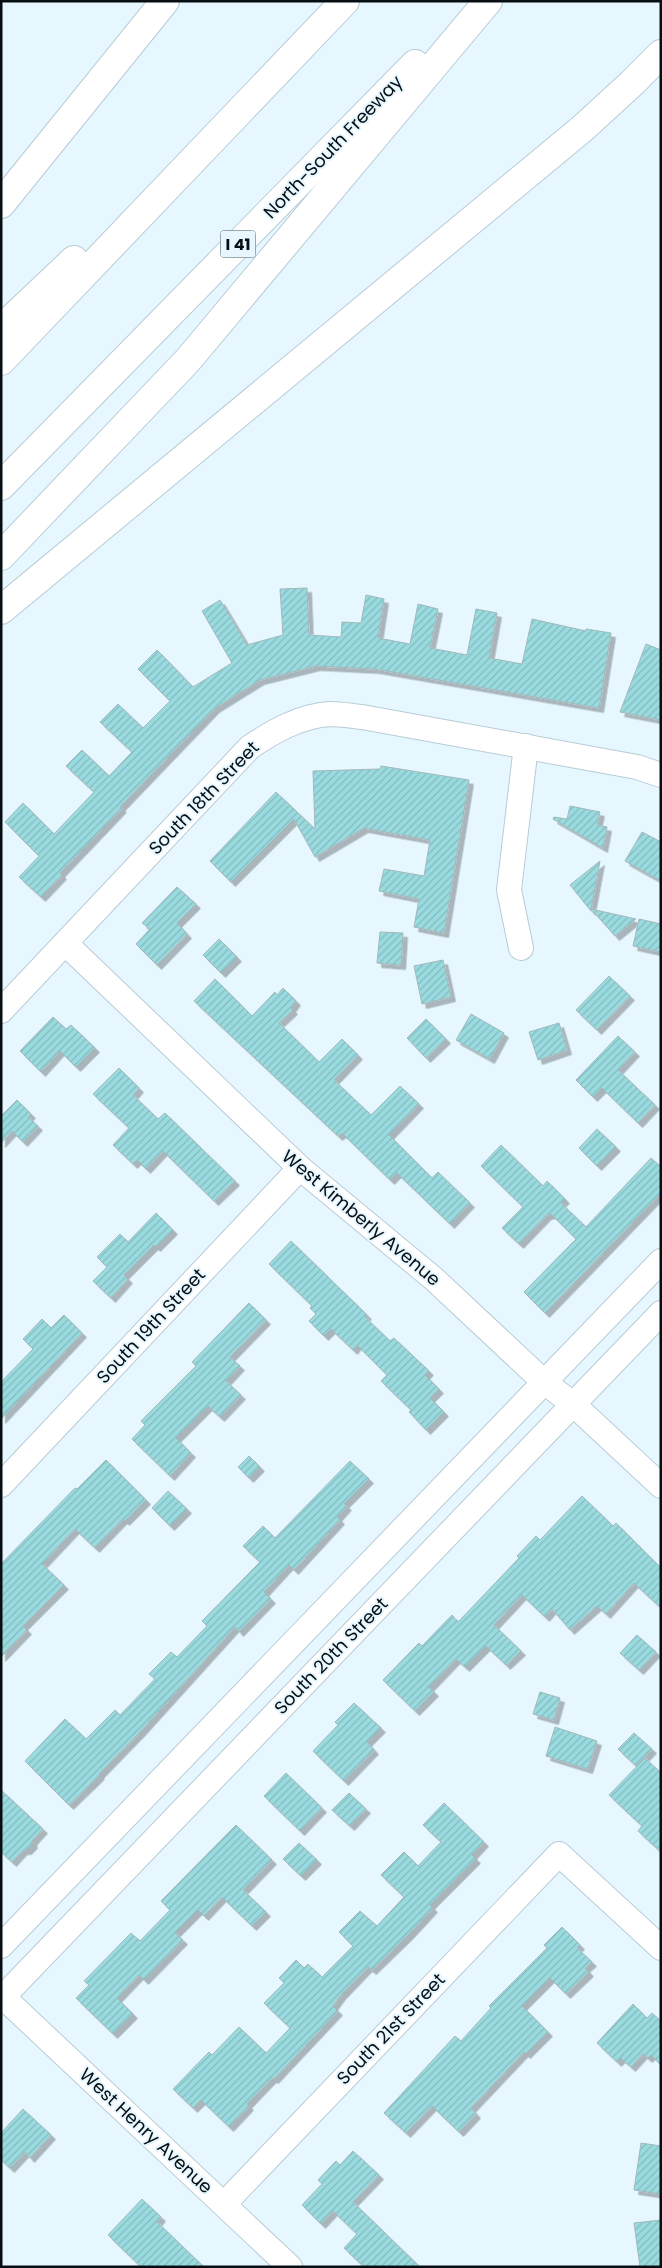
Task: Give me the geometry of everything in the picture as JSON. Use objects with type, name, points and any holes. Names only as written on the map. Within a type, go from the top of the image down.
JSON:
[{"type":"highway","points":[[1,204],[165,1]]},
{"type":"highway","points":[[1,329],[344,1]]},
{"type":"highway","points":[[1,361],[344,1]]},
{"type":"highway","name":"North-South Freeway","points":[[1,486],[476,1]]},
{"type":"highway","points":[[1,556],[188,360],[488,1]]},
{"type":"highway","points":[[1,610],[583,128],[661,54]]},
{"type":"highway","points":[[632,83],[661,63]]},
{"type":"street","name":"South 18th Street","points":[[1,1012],[243,753],[273,731],[303,719],[330,714],[362,717],[637,767],[661,775]]},
{"type":"street","points":[[521,948],[508,890],[526,746]]},
{"type":"street","name":"West Kimberly Avenue","points":[[66,944],[300,1168],[434,1279],[544,1382],[574,1404],[661,1486]]},
{"type":"street","name":"South 19th Street","points":[[1,1485],[300,1168]]},
{"type":"street","name":"South 20th Street","points":[[1,1946],[661,1261]]},
{"type":"street","name":"South 20th Street","points":[[2,1997],[661,1313]]},
{"type":"street","name":"South 21st Street","points":[[224,2204],[559,1854],[661,1948]]},
{"type":"street","name":"West Henry Avenue","points":[[2,1997],[290,2267]]},
{"type":"building","points":[[307,588],[309,635],[341,637],[342,622],[361,623],[366,595],[384,599],[378,638],[410,644],[418,604],[438,609],[430,648],[467,655],[476,609],[497,613],[489,658],[522,664],[532,619],[586,631],[586,629],[611,633],[599,708],[375,669],[316,666],[260,680],[215,708],[120,807],[122,808],[60,873],[62,875],[41,897],[19,877],[39,856],[5,822],[23,803],[54,834],[94,792],[66,766],[82,750],[109,776],[132,752],[100,722],[118,704],[143,728],[170,701],[138,669],[157,650],[193,687],[232,663],[202,611],[220,600],[247,645],[283,635],[280,589]]},
{"type":"building","points":[[646,644],[661,650],[661,720],[620,712]]},
{"type":"building","points":[[381,766],[469,780],[444,933],[414,927],[419,899],[379,891],[384,869],[424,876],[430,840],[364,828],[315,857],[294,819],[231,882],[210,861],[276,792],[315,829],[313,771],[380,769]]},
{"type":"building","points":[[570,806],[600,812],[597,825],[607,827],[603,848],[553,819],[554,817],[567,819]]},
{"type":"building","points":[[642,832],[661,842],[661,881],[625,861]]},
{"type":"building","points":[[600,861],[591,911],[570,885]]},
{"type":"building","points":[[177,887],[196,904],[177,923],[187,934],[157,965],[136,944],[150,929],[142,923]]},
{"type":"building","points":[[591,909],[636,919],[615,936]]},
{"type":"building","points":[[639,919],[661,924],[661,952],[633,946]]},
{"type":"building","points":[[380,932],[403,933],[401,965],[377,963]]},
{"type":"building","points":[[219,939],[237,957],[221,973],[203,955]]},
{"type":"building","points":[[443,960],[451,997],[422,1004],[414,966]]},
{"type":"building","points":[[609,976],[630,996],[597,1030],[576,1010]]},
{"type":"building","points":[[215,979],[252,1016],[275,992],[277,995],[283,988],[296,1001],[291,1008],[293,1010],[279,1023],[319,1062],[342,1039],[358,1055],[334,1080],[371,1115],[400,1086],[419,1104],[389,1135],[432,1178],[438,1172],[470,1203],[450,1224],[397,1173],[390,1180],[342,1133],[338,1136],[194,1001]]},
{"type":"building","points":[[471,1014],[504,1033],[490,1059],[456,1040]]},
{"type":"building","points":[[53,1017],[66,1029],[71,1025],[95,1048],[76,1067],[60,1051],[41,1072],[20,1051]]},
{"type":"building","points":[[426,1019],[446,1039],[426,1058],[407,1038]]},
{"type":"building","points":[[559,1023],[567,1050],[538,1060],[529,1032]]},
{"type":"building","points":[[618,1036],[635,1052],[618,1070],[655,1105],[638,1123],[602,1088],[593,1097],[576,1080]]},
{"type":"building","points":[[119,1068],[139,1088],[133,1095],[158,1119],[165,1113],[235,1181],[214,1201],[163,1151],[146,1169],[137,1160],[133,1164],[113,1145],[129,1128],[93,1094]]},
{"type":"building","points":[[17,1100],[31,1114],[28,1117],[38,1126],[23,1142],[12,1131],[1,1143],[1,1116]]},
{"type":"building","points":[[597,1129],[616,1147],[597,1166],[579,1148]]},
{"type":"building","points":[[501,1145],[543,1186],[547,1181],[565,1199],[561,1203],[586,1227],[651,1158],[661,1167],[661,1193],[545,1313],[524,1292],[576,1239],[551,1214],[547,1215],[519,1244],[502,1228],[523,1207],[481,1166]]},
{"type":"building","points":[[156,1213],[173,1230],[156,1247],[154,1245],[124,1275],[128,1279],[111,1298],[93,1281],[107,1267],[97,1257],[120,1234],[128,1242]]},
{"type":"building","points":[[291,1241],[367,1315],[365,1317],[390,1341],[394,1338],[429,1371],[425,1375],[439,1389],[430,1398],[444,1412],[426,1430],[409,1412],[411,1410],[381,1381],[387,1375],[357,1345],[353,1350],[331,1329],[324,1336],[309,1321],[316,1314],[310,1308],[312,1306],[269,1264]]},
{"type":"building","points":[[249,1303],[266,1320],[230,1357],[240,1366],[226,1381],[241,1395],[220,1417],[208,1406],[176,1438],[191,1453],[170,1476],[132,1439],[145,1425],[141,1421],[196,1366],[192,1362]]},
{"type":"building","points":[[64,1315],[82,1333],[1,1419],[1,1382],[33,1349],[23,1339],[42,1319],[51,1328]]},
{"type":"building","points":[[249,1456],[260,1467],[249,1478],[238,1467]]},
{"type":"building","points":[[106,1460],[146,1500],[125,1521],[123,1519],[95,1548],[75,1529],[42,1564],[64,1585],[23,1626],[27,1630],[1,1657],[1,1564],[75,1488],[77,1489]]},
{"type":"building","points":[[350,1461],[369,1479],[344,1504],[347,1506],[337,1517],[340,1520],[294,1570],[289,1565],[264,1592],[271,1599],[239,1632],[235,1627],[100,1775],[69,1805],[25,1761],[65,1719],[86,1739],[115,1710],[120,1715],[155,1679],[149,1674],[171,1652],[177,1657],[207,1626],[202,1621],[260,1562],[243,1546],[263,1526],[275,1538]]},
{"type":"building","points":[[168,1491],[187,1509],[170,1526],[152,1508]]},
{"type":"building","points":[[582,1496],[613,1526],[616,1523],[661,1568],[661,1608],[634,1583],[606,1614],[597,1606],[570,1630],[552,1609],[545,1617],[522,1595],[494,1625],[521,1651],[506,1665],[486,1646],[465,1667],[456,1659],[429,1687],[434,1692],[415,1711],[383,1680],[419,1643],[422,1646],[452,1615],[458,1622],[519,1558],[517,1556],[536,1536],[540,1540]]},
{"type":"building","points":[[637,1635],[656,1652],[639,1670],[620,1653]]},
{"type":"building","points":[[540,1692],[560,1698],[554,1720],[533,1714]]},
{"type":"building","points":[[354,1703],[381,1728],[367,1742],[374,1750],[344,1781],[313,1751],[338,1725],[335,1722]]},
{"type":"building","points":[[555,1727],[597,1741],[588,1769],[546,1756]]},
{"type":"building","points":[[634,1733],[652,1749],[636,1766],[618,1749]]},
{"type":"building","points":[[645,1758],[661,1773],[661,1852],[638,1831],[642,1826],[609,1795]]},
{"type":"building","points":[[286,1773],[322,1808],[300,1831],[264,1796]]},
{"type":"building","points":[[1,1790],[43,1829],[32,1841],[33,1844],[27,1850],[23,1850],[12,1862],[1,1852]]},
{"type":"building","points":[[349,1793],[366,1809],[350,1826],[332,1810]]},
{"type":"building","points":[[444,1803],[484,1842],[472,1855],[476,1859],[430,1905],[433,1908],[409,1934],[372,1970],[368,1967],[341,1995],[333,2006],[338,2011],[274,2079],[272,2078],[247,2104],[249,2106],[229,2127],[201,2100],[193,2108],[173,2089],[209,2052],[212,2055],[239,2027],[266,2053],[290,2028],[264,2003],[284,1983],[279,1978],[296,1960],[304,1968],[308,1964],[322,1977],[353,1946],[339,1932],[360,1911],[377,1926],[404,1897],[381,1875],[404,1852],[418,1866],[441,1842],[423,1825]]},
{"type":"building","points":[[236,1825],[272,1860],[243,1890],[266,1912],[252,1926],[222,1897],[204,1916],[198,1910],[175,1933],[183,1940],[144,1980],[139,1975],[117,1998],[133,2014],[113,2034],[76,1998],[89,1985],[84,1981],[131,1933],[140,1941],[170,1910],[161,1901]]},
{"type":"building","points":[[299,1843],[317,1860],[301,1876],[283,1859]]},
{"type":"building","points":[[562,1927],[580,1945],[577,1948],[592,1962],[585,1968],[589,1972],[566,1994],[550,1978],[522,2006],[548,2032],[526,2054],[524,2052],[471,2108],[476,2114],[459,2132],[432,2106],[406,2133],[384,2113],[455,2036],[461,2041],[491,2008],[489,2006],[547,1948],[544,1945]]},
{"type":"building","points":[[633,2004],[647,2018],[652,2013],[661,2021],[661,2065],[651,2055],[648,2058],[643,2054],[631,2067],[621,2058],[617,2062],[597,2043]]},
{"type":"building","points":[[23,2109],[51,2135],[30,2158],[25,2152],[10,2168],[1,2160],[1,2133]]},
{"type":"building","points":[[641,2143],[661,2146],[661,2194],[634,2190]]},
{"type":"building","points":[[353,2151],[379,2175],[353,2202],[420,2267],[364,2267],[344,2248],[357,2234],[333,2211],[321,2224],[302,2205],[322,2184],[318,2180],[336,2161],[340,2165]]},
{"type":"building","points":[[142,2199],[161,2217],[157,2222],[204,2267],[141,2267],[108,2235]]},
{"type":"building","points":[[661,2220],[661,2267],[640,2267],[634,2223]]}]
